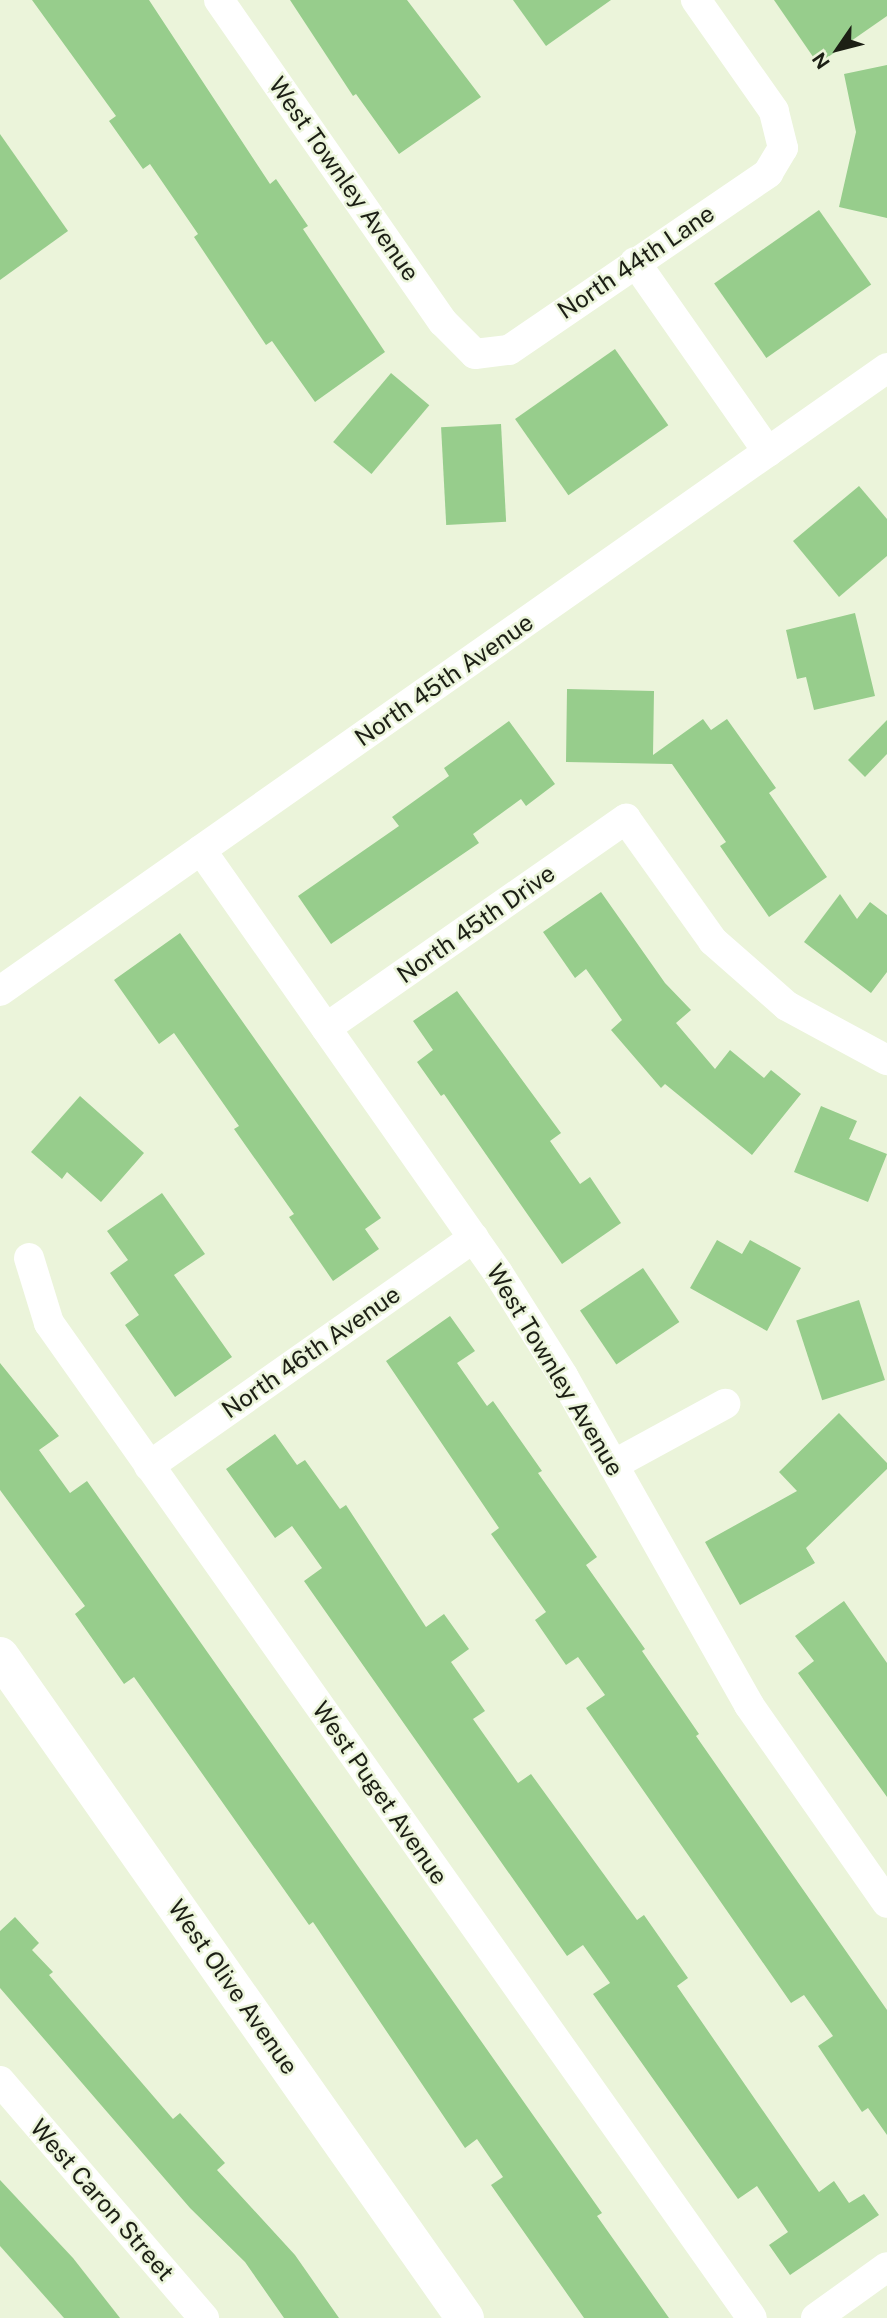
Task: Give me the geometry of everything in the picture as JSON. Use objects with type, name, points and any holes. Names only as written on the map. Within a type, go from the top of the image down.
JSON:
[{"type":"main road","name":"West Olive Avenue","points":[[0,1656],[466,2318]]},
{"type":"street","name":"West Townley Avenue","points":[[219,0],[443,322],[475,354]]},
{"type":"street","name":"North 44th Lane","points":[[475,354],[509,350],[768,173],[783,148],[774,111],[696,0]]},
{"type":"street","points":[[635,262],[768,452]]},
{"type":"street","name":"North 45th Avenue","points":[[0,991],[887,368]]},
{"type":"street","name":"North 45th Drive","points":[[326,1028],[626,819],[713,941],[787,1006],[887,1060]]},
{"type":"street","name":"West Townley Avenue","points":[[201,850],[474,1238],[563,1376],[749,1705],[887,1903]]},
{"type":"street","name":"North 46th Avenue","points":[[149,1466],[474,1238]]},
{"type":"street","name":"West Puget Avenue","points":[[29,1258],[49,1323],[752,2318]]},
{"type":"street","points":[[613,1465],[725,1404]]},
{"type":"street","name":"West Caron Street","points":[[0,2081],[204,2318]]},
{"type":"street","points":[[816,2318],[887,2267]]},
{"type":"building","points":[[32,0],[149,0],[270,184],[276,179],[308,226],[303,229],[385,352],[315,402],[272,341],[266,345],[194,237],[198,234],[150,164],[143,169],[109,121],[116,116]]},
{"type":"building","points":[[290,0],[407,0],[481,97],[399,154],[356,94],[353,96]]},
{"type":"building","points":[[513,0],[611,0],[546,46]]},
{"type":"building","points":[[774,0],[887,0],[887,16],[818,64]]},
{"type":"building","points":[[887,65],[887,218],[839,207],[856,132],[844,74]]},
{"type":"building","points":[[0,134],[68,231],[0,280]]},
{"type":"building","points":[[819,210],[871,285],[766,358],[714,283]]},
{"type":"building","points":[[615,349],[668,425],[568,495],[515,419]]},
{"type":"building","points":[[391,373],[429,405],[371,474],[333,442]]},
{"type":"building","points":[[501,424],[506,522],[446,525],[441,427]]},
{"type":"building","points":[[859,486],[887,519],[887,556],[839,597],[793,541]]},
{"type":"building","points":[[855,613],[875,696],[814,710],[806,677],[797,679],[786,630]]},
{"type":"building","points":[[567,689],[654,691],[653,755],[703,719],[711,730],[727,719],[776,788],[769,793],[827,877],[769,917],[720,846],[726,842],[672,764],[566,762]]},
{"type":"building","points":[[887,720],[887,754],[865,777],[848,760]]},
{"type":"building","points":[[509,721],[555,784],[526,806],[521,799],[473,834],[479,843],[331,944],[298,896],[399,826],[392,817],[449,776],[444,768]]},
{"type":"building","points":[[601,892],[665,983],[691,1010],[676,1023],[715,1069],[730,1050],[764,1078],[771,1070],[801,1094],[752,1155],[665,1084],[661,1088],[611,1030],[622,1020],[586,969],[575,978],[543,932]]},
{"type":"building","points":[[840,894],[857,919],[870,902],[887,915],[887,972],[871,993],[804,942]]},
{"type":"building","points":[[180,933],[381,1218],[365,1229],[379,1249],[333,1281],[289,1217],[294,1214],[234,1129],[239,1126],[174,1033],[159,1044],[114,980]]},
{"type":"building","points":[[457,991],[561,1133],[550,1141],[580,1184],[590,1177],[621,1223],[562,1264],[444,1094],[441,1096],[417,1062],[433,1050],[413,1021]]},
{"type":"building","points":[[80,1096],[144,1153],[101,1202],[67,1172],[62,1179],[31,1152]]},
{"type":"building","points":[[821,1106],[857,1121],[849,1139],[887,1154],[868,1202],[794,1172]]},
{"type":"building","points":[[162,1193],[205,1254],[174,1275],[232,1357],[175,1397],[125,1325],[139,1315],[110,1273],[128,1260],[107,1231]]},
{"type":"building","points":[[717,1240],[742,1254],[750,1240],[801,1268],[767,1331],[690,1288]]},
{"type":"building","points":[[643,1268],[679,1322],[616,1364],[580,1310]]},
{"type":"building","points":[[859,1300],[885,1380],[822,1400],[796,1320]]},
{"type":"building","points":[[450,1316],[475,1351],[457,1363],[487,1406],[493,1401],[542,1471],[538,1473],[597,1557],[586,1565],[645,1649],[642,1651],[699,1734],[696,1736],[887,2010],[887,2135],[868,2108],[862,2112],[818,2046],[833,2036],[804,1995],[791,2003],[586,1708],[605,1695],[578,1657],[566,1665],[535,1620],[546,1612],[491,1534],[499,1528],[386,1361]]},
{"type":"building","points":[[0,1363],[59,1436],[39,1450],[70,1493],[87,1481],[602,2213],[597,2216],[669,2318],[584,2318],[491,2185],[503,2177],[477,2139],[465,2148],[313,1922],[309,1925],[134,1677],[124,1684],[75,1614],[85,1606],[0,1490]]},
{"type":"building","points":[[839,1413],[887,1463],[887,1469],[806,1548],[815,1563],[740,1605],[705,1542],[797,1491],[779,1472]]},
{"type":"building","points":[[275,1434],[297,1465],[305,1460],[340,1509],[346,1505],[426,1627],[444,1614],[469,1649],[451,1662],[485,1711],[473,1719],[518,1783],[531,1774],[637,1920],[644,1915],[688,1978],[677,1986],[819,2192],[834,2181],[849,2203],[864,2194],[879,2215],[790,2275],[769,2245],[788,2232],[757,2186],[738,2199],[593,1994],[610,1983],[583,1945],[567,1956],[304,1581],[322,1568],[292,1526],[275,1538],[226,1469]]},
{"type":"building","points":[[844,1601],[887,1663],[887,1797],[798,1673],[814,1661],[795,1636]]},
{"type":"building","points":[[15,1917],[39,1943],[32,1950],[53,1972],[49,1975],[173,2119],[180,2113],[225,2163],[217,2170],[295,2255],[339,2318],[284,2318],[245,2262],[190,2208],[0,1988],[0,1931]]},
{"type":"building","points":[[0,2180],[73,2258],[120,2318],[64,2318],[0,2246]]}]
